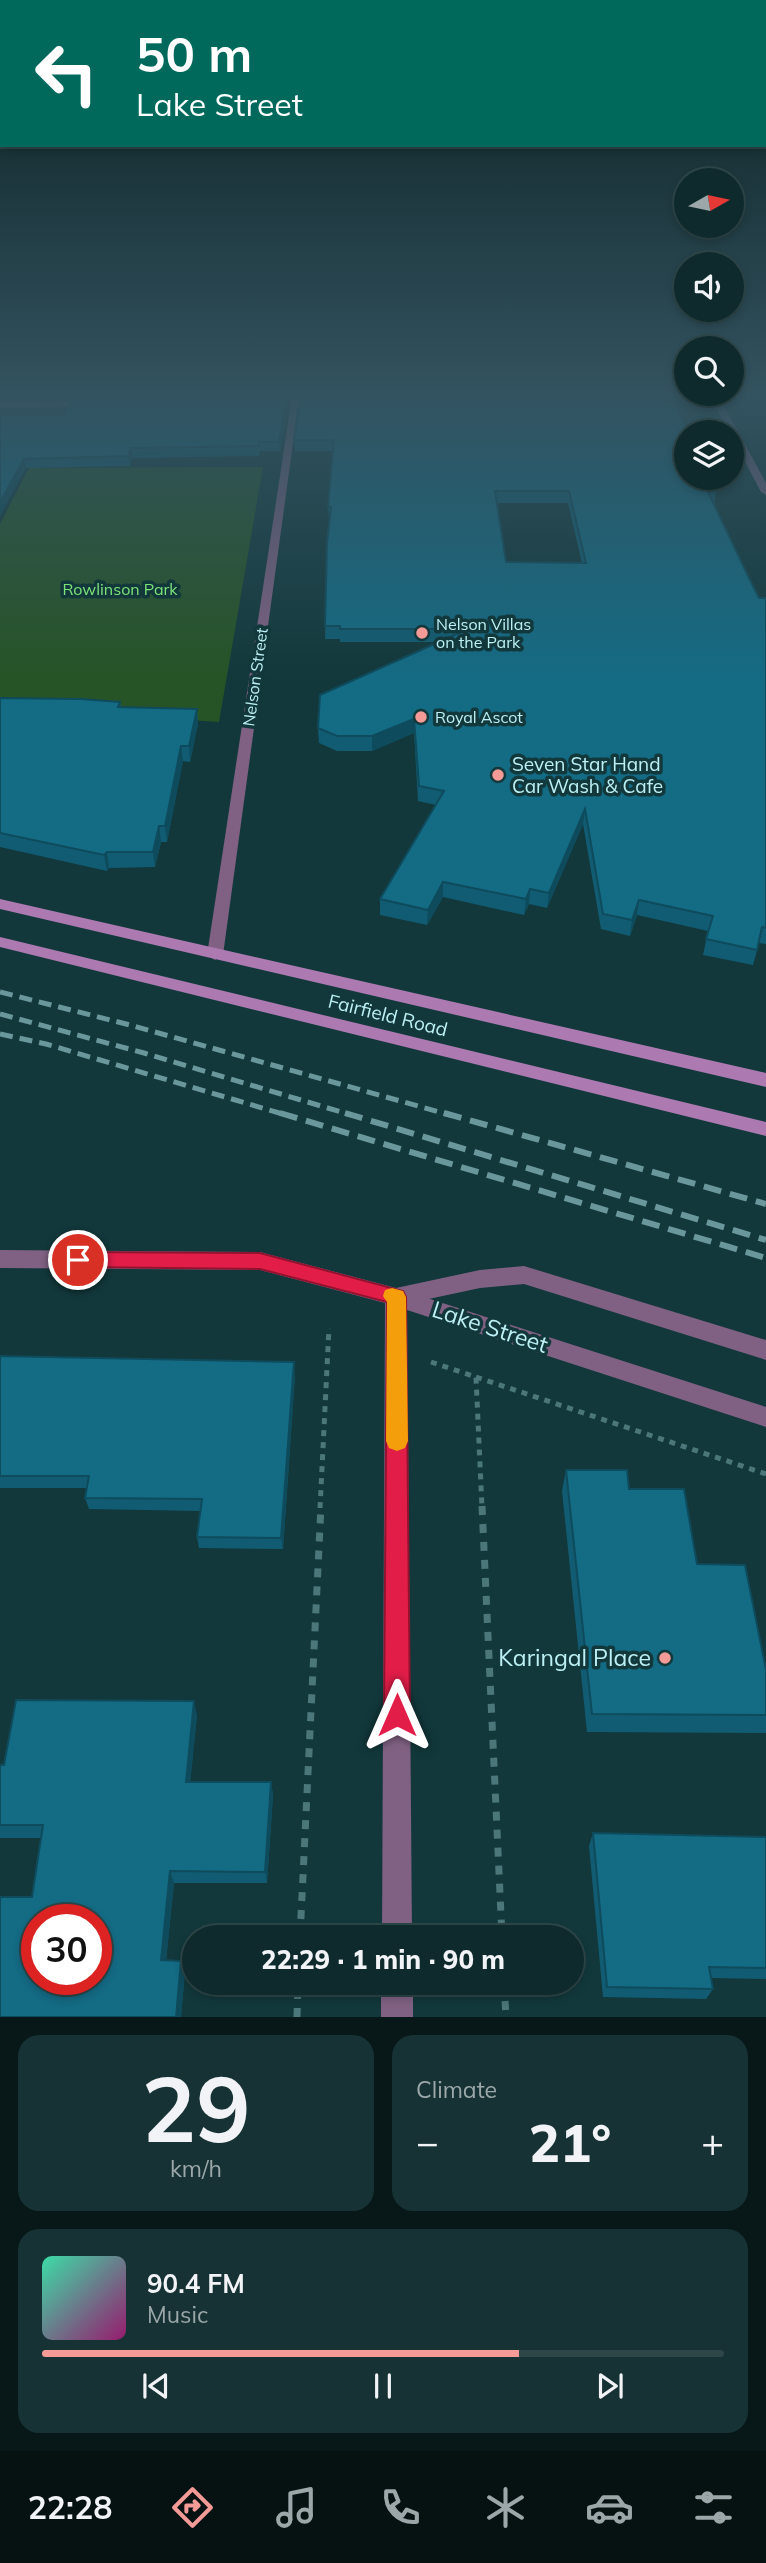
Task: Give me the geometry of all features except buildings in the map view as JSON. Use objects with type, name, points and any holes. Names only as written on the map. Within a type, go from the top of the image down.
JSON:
[{"type":"main road","name":"Fairfield Road","points":[[0,904],[766,1080]]},
{"type":"main road","name":"Fairfield Road","points":[[0,942],[766,1129]]},
{"type":"street","name":"Nelson Street","points":[[215,955],[282,491]]},
{"type":"street","name":"Lake Street","points":[[0,1259],[260,1261],[396,1297],[766,1417]]},
{"type":"street","points":[[397,1925],[396,1297],[480,1279],[524,1275],[766,1350]]},
{"type":"street","points":[[397,1995],[397,2017]]},
{"type":"path","points":[[301,1925],[329,1328]]},
{"type":"path","points":[[451,1369],[766,1474]]},
{"type":"path","points":[[477,1377],[501,1925]]},
{"type":"path","points":[[297,2017],[298,1995]]},
{"type":"path","points":[[505,1995],[506,2017]]},
{"type":"green space","name":"Rowlinson Park","points":[[17,491],[259,491],[219,722],[0,707],[0,524]]},
{"type":"railway","points":[[0,992],[130,1025],[450,1115]]},
{"type":"railway","points":[[0,1014],[144,1053],[351,1115]]},
{"type":"railway","points":[[0,1034],[46,1044],[286,1115]]},
{"type":"railway","points":[[280,1113],[766,1258]]},
{"type":"railway","points":[[345,1113],[766,1240]]},
{"type":"railway","points":[[444,1113],[766,1204]]},
{"type":"slow traffic","points":[[392,1296],[396,1297],[397,1441]]},
{"type":"place","name":"Nelson Villas on the Park","points":[[422,633]]},
{"type":"place","name":"Royal Ascot","points":[[421,717]]},
{"type":"place","name":"Seven Star Hand Car Wash & Cafe","points":[[498,775]]},
{"type":"place","name":"Karingal Place","points":[[665,1658]]},
{"type":"route","points":[[78,1260],[260,1261],[396,1297],[397,1715]]}]
